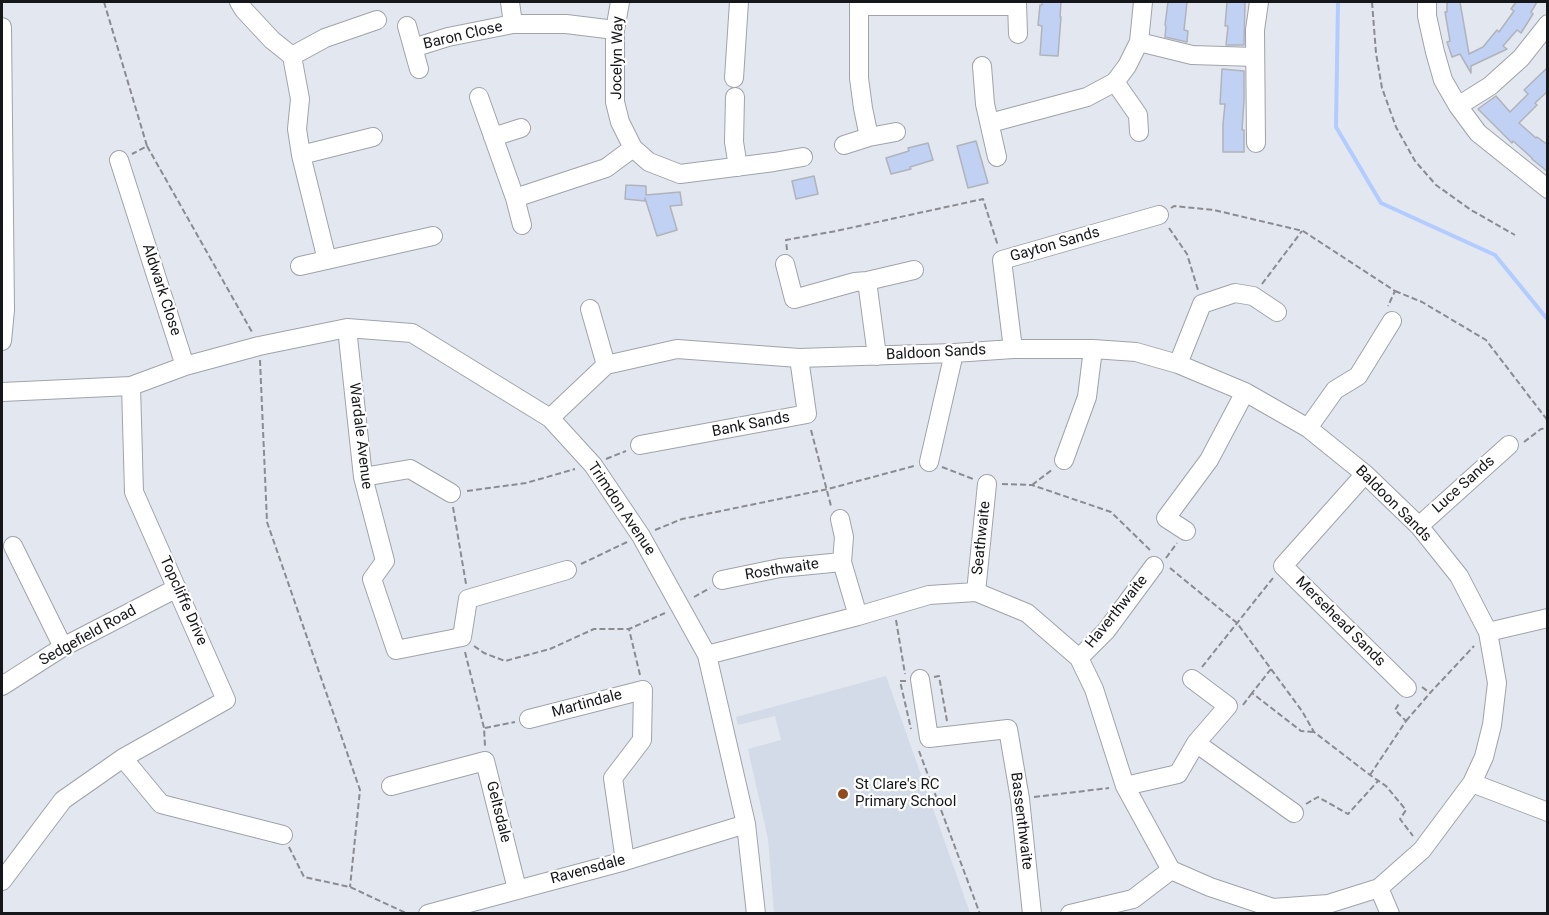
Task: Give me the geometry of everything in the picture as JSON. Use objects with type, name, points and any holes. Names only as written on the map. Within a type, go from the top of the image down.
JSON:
[{"type":"street","points":[[239,2],[272,40],[292,56],[300,99],[297,129],[301,155],[327,260]]},
{"type":"street","name":"Baron Close","points":[[510,2],[513,24]]},
{"type":"street","name":"Jocelyn Way","points":[[620,2],[615,30],[615,102],[620,122],[633,148],[650,162],[680,174],[803,157]]},
{"type":"street","points":[[734,78],[739,2]]},
{"type":"street","points":[[990,123],[1087,97],[1115,82],[1127,66],[1139,42],[1143,2]]},
{"type":"street","points":[[1256,143],[1255,30],[1259,2]]},
{"type":"street","points":[[1427,2],[1427,16],[1443,80],[1458,106],[1478,132],[1548,189]]},
{"type":"street","points":[[869,137],[859,78],[859,4],[1017,4],[1018,34]]},
{"type":"street","points":[[292,56],[325,38],[377,20]]},
{"type":"street","name":"Baron Close","points":[[413,48],[448,37],[513,24],[566,24],[615,30]]},
{"type":"street","name":"Baron Close","points":[[407,26],[418,69]]},
{"type":"street","points":[[2,27],[2,341]]},
{"type":"street","points":[[1458,106],[1491,86],[1545,33]]},
{"type":"street","points":[[1139,42],[1192,55],[1255,57]]},
{"type":"street","points":[[982,66],[984,104],[997,157]]},
{"type":"street","points":[[1115,82],[1137,115],[1140,132]]},
{"type":"street","points":[[479,97],[515,198],[522,225]]},
{"type":"street","points":[[735,97],[734,142],[738,167]]},
{"type":"street","points":[[493,136],[521,128]]},
{"type":"street","points":[[844,145],[896,132]]},
{"type":"street","points":[[301,155],[373,137]]},
{"type":"street","points":[[515,198],[606,168],[633,148]]},
{"type":"street","name":"Aldwark Close","points":[[119,160],[185,366]]},
{"type":"street","name":"Gayton Sands","points":[[1013,349],[1002,260],[1159,215]]},
{"type":"street","points":[[300,266],[433,236]]},
{"type":"street","points":[[785,264],[794,299],[855,282],[914,270]]},
{"type":"street","points":[[867,281],[877,356]]},
{"type":"street","points":[[1178,364],[1202,304],[1234,293],[1253,296],[1277,312]]},
{"type":"street","points":[[550,418],[606,365],[590,309]]},
{"type":"street","points":[[1308,428],[1335,390],[1358,376],[1392,321]]},
{"type":"street","name":"Trimdon Avenue","points":[[185,366],[259,346],[348,327],[412,333],[550,418],[593,465],[641,536],[706,655],[746,824],[756,914]]},
{"type":"street","name":"Wardale Avenue","points":[[348,327],[363,477],[385,561],[372,579],[396,650],[462,637]]},
{"type":"street","name":"Baldoon Sands","points":[[606,365],[677,349],[799,358],[1013,349],[1093,349],[1136,352],[1178,364],[1245,392],[1308,428],[1365,474],[1419,526],[1460,576],[1488,632],[1497,683],[1492,725],[1484,758],[1472,783],[1422,850],[1379,888],[1328,904],[1273,908],[1210,887],[1171,870]]},
{"type":"street","points":[[1064,460],[1087,397],[1093,349]]},
{"type":"street","points":[[928,462],[954,353]]},
{"type":"street","name":"Bank Sands","points":[[640,445],[807,414],[799,358]]},
{"type":"street","points":[[2,392],[131,386],[185,366]]},
{"type":"street","name":"Topcliffe Drive","points":[[123,758],[226,700],[134,492],[131,386]]},
{"type":"street","points":[[1186,531],[1166,518],[1209,460],[1245,392]]},
{"type":"street","name":"Luce Sands","points":[[1419,526],[1509,445]]},
{"type":"street","points":[[363,477],[410,469],[451,493]]},
{"type":"street","name":"Mersehead Sands","points":[[1365,474],[1283,566],[1407,688]]},
{"type":"street","name":"Seathwaite","points":[[976,592],[987,484]]},
{"type":"street","points":[[840,519],[844,537],[842,562],[858,616]]},
{"type":"street","points":[[12,546],[63,647]]},
{"type":"street","name":"Rosthwaite","points":[[722,580],[780,568],[842,562]]},
{"type":"street","name":"Haverthwaite","points":[[1079,658],[1106,631],[1158,564]]},
{"type":"street","points":[[462,637],[468,599],[567,570]]},
{"type":"street","name":"Sedgefield Road","points":[[2,686],[63,647],[177,588]]},
{"type":"street","points":[[706,655],[929,596],[976,592],[1027,613],[1079,658],[1094,689],[1125,786],[1171,870],[1133,899],[1070,914]]},
{"type":"street","points":[[1488,632],[1548,618]]},
{"type":"street","points":[[1125,786],[1178,774],[1196,743],[1228,706],[1192,679]]},
{"type":"street","name":"Bassenthwaite","points":[[913,680],[929,738],[1008,729],[1020,799],[1032,914]]},
{"type":"street","name":"Martindale","points":[[529,719],[643,690],[642,740],[613,778],[625,861]]},
{"type":"street","points":[[1196,743],[1294,813]]},
{"type":"street","points":[[2,881],[63,800],[123,758],[161,804],[283,835]]},
{"type":"street","name":"Geltsdale","points":[[390,786],[485,761],[517,889]]},
{"type":"street","points":[[1472,783],[1548,812]]},
{"type":"street","name":"Ravensdale","points":[[428,914],[625,861],[746,824]]},
{"type":"street","points":[[1379,888],[1390,914]]},
{"type":"path","points":[[104,2],[147,146],[259,346],[267,522],[360,790],[350,887]]},
{"type":"path","points":[[1372,2],[1376,52],[1382,88],[1396,127],[1415,161],[1436,185],[1471,210],[1515,235]]},
{"type":"path","points":[[119,160],[147,146]]},
{"type":"path","points":[[785,264],[788,251],[786,240],[983,199],[1002,260]]},
{"type":"path","points":[[1202,304],[1187,254],[1159,215],[1174,206],[1214,210],[1303,231],[1395,291],[1422,302],[1486,339],[1548,421]]},
{"type":"path","points":[[1253,296],[1303,231]]},
{"type":"path","points":[[1392,321],[1388,307],[1395,291]]},
{"type":"path","points":[[807,414],[828,489],[832,513],[840,519]]},
{"type":"path","points":[[1509,445],[1514,451],[1532,435],[1541,429],[1548,428]]},
{"type":"path","points":[[468,599],[451,493],[526,483],[593,465],[640,445]]},
{"type":"path","points":[[1032,485],[1064,460]]},
{"type":"path","points":[[567,570],[682,519],[828,489],[928,462],[987,484],[1032,485],[1111,512],[1158,564],[1237,623],[1302,711],[1314,732],[1386,786],[1406,810],[1400,819],[1422,850]]},
{"type":"path","points":[[1158,564],[1186,531]]},
{"type":"path","points":[[1192,679],[1283,566]]},
{"type":"path","points":[[462,637],[484,652],[505,661],[550,649],[594,630],[628,629],[679,606],[722,580]]},
{"type":"path","points":[[628,629],[643,690]]},
{"type":"path","points":[[1370,775],[1406,721],[1488,632]]},
{"type":"path","points":[[462,637],[484,728],[485,761]]},
{"type":"path","points":[[1271,669],[1252,693],[1301,731],[1314,732]]},
{"type":"path","points":[[912,733],[900,681],[913,680]]},
{"type":"path","points":[[1406,721],[1395,710],[1407,688],[1417,683],[1430,693]]},
{"type":"path","points":[[484,728],[529,719]]},
{"type":"path","points":[[916,744],[980,914]]},
{"type":"path","points":[[1294,813],[1318,797],[1348,814],[1379,781]]},
{"type":"path","points":[[1020,799],[1125,786]]},
{"type":"path","points":[[283,835],[304,877],[350,887],[408,914]]},
{"type":"shaded area","name":"St Clare's RC Primary School","points":[[886,676],[970,913],[774,913],[768,839],[748,749],[781,740],[775,716],[738,725],[736,717]]},
{"type":"building","points":[[1042,2],[1061,2],[1058,56],[1040,55],[1042,26],[1038,25]]},
{"type":"building","points":[[1168,2],[1187,2],[1184,30],[1188,31],[1187,42],[1165,37]]},
{"type":"building","points":[[1227,2],[1245,2],[1244,45],[1226,45]]},
{"type":"building","points":[[1447,2],[1460,2],[1469,54],[1483,47],[1497,30],[1499,32],[1514,11],[1511,9],[1516,2],[1537,2],[1531,12],[1533,14],[1521,33],[1517,30],[1503,46],[1507,49],[1471,66],[1471,73],[1460,54],[1452,57],[1447,42],[1450,41],[1445,12],[1447,12]]},
{"type":"building","points":[[1548,67],[1548,91],[1519,123],[1548,145],[1548,172],[1513,141],[1512,143],[1478,109],[1496,96],[1510,112],[1528,94],[1524,90]]},
{"type":"building","points":[[1222,69],[1244,71],[1242,130],[1244,130],[1244,152],[1223,152],[1225,104],[1220,104]]},
{"type":"building","points":[[976,141],[988,183],[968,188],[957,146]]},
{"type":"building","points":[[928,143],[933,160],[891,174],[886,158],[909,151],[908,148]]},
{"type":"building","points":[[814,176],[818,194],[796,199],[792,181]]},
{"type":"building","points":[[626,185],[646,186],[646,195],[680,192],[682,205],[670,206],[677,230],[657,236],[645,198],[645,201],[625,199]]},
{"type":"waterway","points":[[1338,2],[1336,127],[1381,203],[1495,255],[1548,320]]},
{"type":"place","name":"St Clare's RC Primary School","points":[[843,794]]}]
